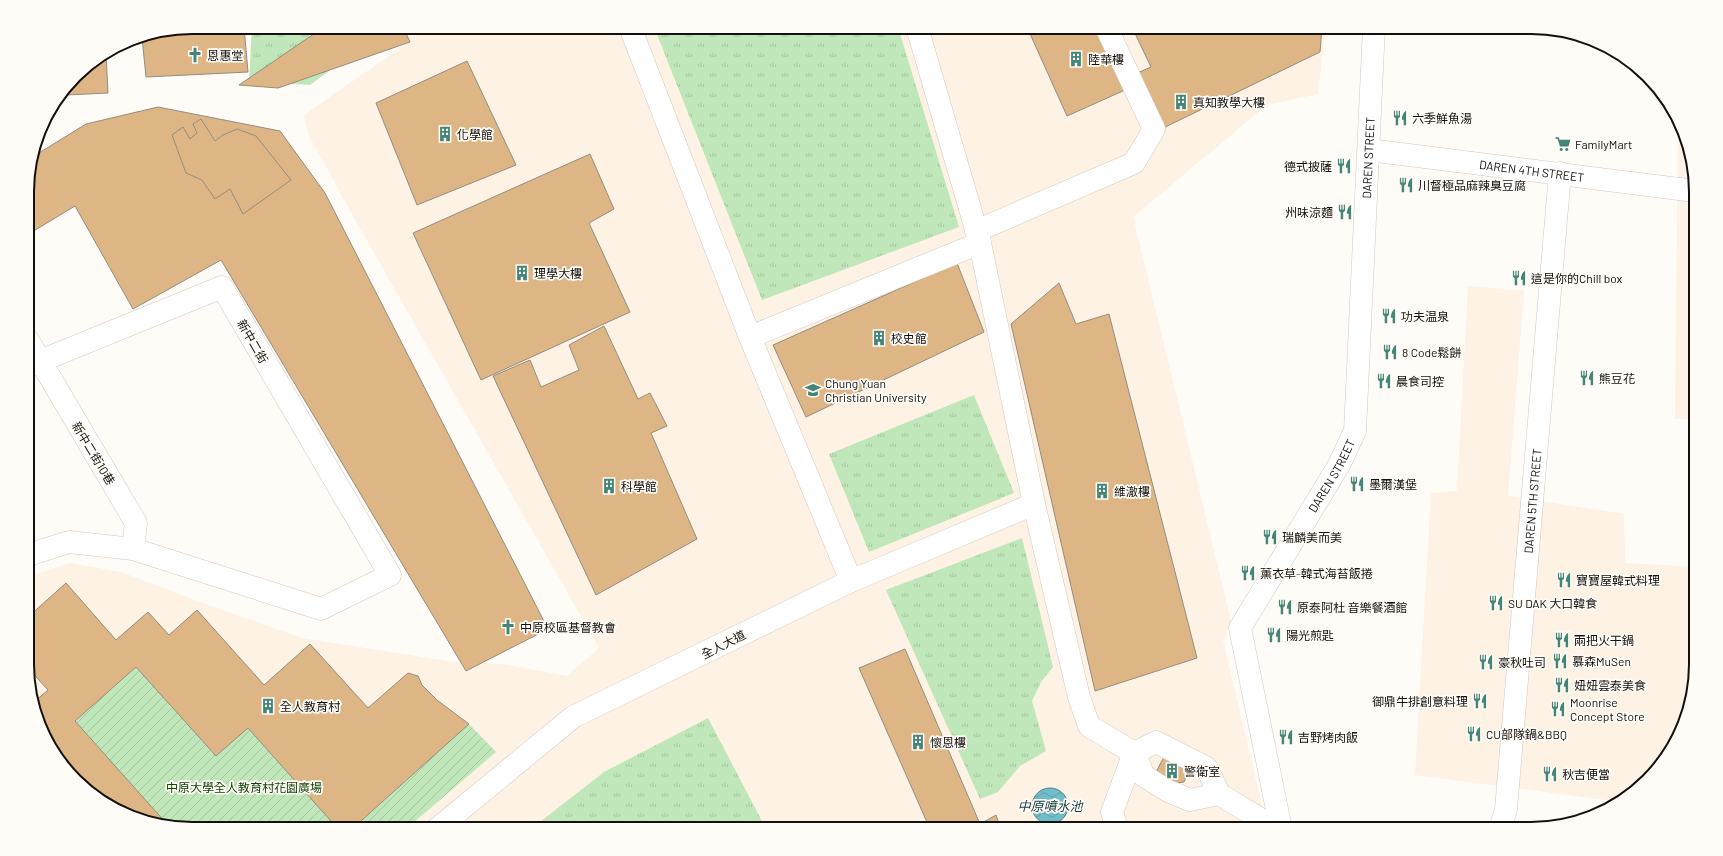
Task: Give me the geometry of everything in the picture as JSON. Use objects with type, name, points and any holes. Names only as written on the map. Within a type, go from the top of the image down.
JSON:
[{"type":"street","points":[[633,34],[750,337],[851,581]]},
{"type":"street","points":[[919,34],[978,237],[1034,504],[1079,697],[1089,726],[1134,753],[1144,776],[1168,791],[1190,800],[1219,794]]},
{"type":"street","points":[[750,337],[978,237],[1134,163],[1154,129],[1109,34]]},
{"type":"street","name":"DAREN STREET","points":[[1280,822],[1240,628],[1339,465],[1355,431],[1374,34]]},
{"type":"street","name":"DAREN 4TH STREET","points":[[1369,150],[1689,190]]},
{"type":"street","name":"DAREN 5TH STREET","points":[[1502,822],[1506,809],[1560,173]]},
{"type":"street","name":"新中二街","points":[[34,363],[222,287],[390,575],[321,609],[133,549]]},
{"type":"street","name":"新中二街10巷","points":[[34,363],[136,524],[133,549]]},
{"type":"street","name":"全人大道","points":[[446,822],[573,717],[851,581],[1034,504]]},
{"type":"street","points":[[34,553],[69,542],[133,549]]},
{"type":"street","points":[[1115,822],[1112,812],[1134,753],[1156,742],[1207,768],[1219,794],[1265,822]]},
{"type":"shaded area","name":"Chung Yuan Christian University","points":[[406,34],[1325,34],[1318,94],[1267,105],[1133,217],[1231,621],[1223,640],[1263,811],[1259,822],[181,822],[151,817],[122,806],[104,795],[80,776],[61,752],[50,734],[39,705],[34,675],[34,575],[69,563],[121,572],[302,638],[454,662],[502,664],[567,676],[599,648],[308,134],[304,115],[409,42]]},
{"type":"shaded area","points":[[1678,133],[1684,151],[1689,181],[1689,419],[1675,419]]},
{"type":"shaded area","points":[[1468,286],[1524,291],[1508,496],[1624,514],[1625,563],[1689,567],[1689,675],[1681,715],[1668,743],[1650,768],[1635,783],[1611,801],[1415,775],[1431,493],[1457,491]]},
{"type":"green space","points":[[252,34],[379,34],[310,85],[249,81]]},
{"type":"green space","points":[[657,34],[900,34],[959,227],[762,300]]},
{"type":"green space","points":[[974,395],[1014,493],[869,552],[829,454]]},
{"type":"green space","points":[[1022,538],[1053,667],[1041,682],[1032,701],[1046,751],[1020,766],[998,792],[980,799],[886,590]]},
{"type":"green space","name":"中原大學全人教育村花園廣場","points":[[136,667],[216,756],[248,728],[332,822],[181,822],[163,819],[75,721]]},
{"type":"green space","points":[[708,718],[762,822],[540,822],[604,772]]},
{"type":"green space","points":[[469,724],[496,752],[414,822],[360,822]]},
{"type":"water","name":"中原噴水池","points":[[1046,788],[1057,789],[1063,793],[1068,802],[1067,813],[1063,819],[1058,822],[1042,822],[1037,819],[1032,810],[1033,799],[1037,793]]},
{"type":"building","name":"恩惠堂","points":[[181,34],[245,34],[248,72],[146,77],[142,42]]},
{"type":"building","points":[[314,34],[406,34],[410,42],[278,88],[239,85]]},
{"type":"building","name":"陸華樓","points":[[1030,34],[1100,34],[1125,90],[1067,116]]},
{"type":"building","name":"真知教學大樓","points":[[1135,34],[1321,34],[1320,52],[1159,130],[1133,75],[1151,67]]},
{"type":"building","points":[[106,59],[108,93],[68,95],[80,80]]},
{"type":"building","name":"化學館","points":[[467,61],[516,165],[417,205],[376,103]]},
{"type":"building","points":[[158,107],[280,131],[325,193],[548,629],[466,671],[221,260],[133,309],[75,206],[34,231],[34,181],[39,153],[86,124]]},
{"type":"building","points":[[201,119],[215,141],[223,135],[237,129],[256,136],[291,180],[243,214],[230,189],[215,199],[202,180],[186,173],[172,135],[183,127],[190,139],[197,133],[193,124]]},
{"type":"building","name":"理學大樓","points":[[590,154],[614,209],[589,223],[630,312],[481,380],[413,233]]},
{"type":"building","name":"校史館","points":[[957,263],[984,332],[806,417],[773,345]]},
{"type":"building","name":"維澈樓","points":[[1059,283],[1076,324],[1109,314],[1197,658],[1095,691],[1011,324]]},
{"type":"building","name":"科學館","points":[[604,326],[638,399],[650,393],[667,426],[651,433],[697,539],[596,595],[493,376],[530,360],[541,387],[579,370],[569,345]]},
{"type":"building","name":"全人教育村","points":[[66,583],[116,640],[148,612],[169,635],[197,610],[264,685],[310,644],[368,708],[408,673],[418,676],[422,685],[437,700],[469,724],[360,822],[332,822],[248,728],[216,756],[136,667],[75,721],[163,819],[151,817],[122,806],[88,783],[73,768],[55,743],[42,715],[38,699],[48,690],[34,675],[34,612]]},
{"type":"building","name":"懷恩樓","points":[[905,649],[979,822],[927,822],[859,668]]},
{"type":"building","name":"警衛室","points":[[1164,757],[1186,770],[1187,775],[1184,782],[1177,783],[1156,772]]},
{"type":"building","name":"懷恩樓","points":[[996,815],[998,822],[984,822]]},
{"type":"place","name":"恩惠堂","points":[[195,55]]},
{"type":"place","name":"陸華樓","points":[[1076,59]]},
{"type":"place","name":"真知教學大樓","points":[[1181,102]]},
{"type":"place","name":"六季鮮魚湯","points":[[1400,118]]},
{"type":"place","name":"化學館","points":[[445,134]]},
{"type":"place","name":"FamilyMart","points":[[1563,144]]},
{"type":"place","name":"德式披薩","points":[[1344,166]]},
{"type":"place","name":"川督極品麻辣臭豆腐","points":[[1406,185]]},
{"type":"place","name":"州味涼麵","points":[[1345,212]]},
{"type":"place","name":"理學大樓","points":[[522,273]]},
{"type":"place","name":"這是你的Chill box","points":[[1519,278]]},
{"type":"place","name":"功夫温泉","points":[[1389,316]]},
{"type":"place","name":"校史館","points":[[879,338]]},
{"type":"place","name":"8 Code鬆餅","points":[[1390,352]]},
{"type":"place","name":"熊豆花","points":[[1587,378]]},
{"type":"place","name":"晨食司控","points":[[1384,381]]},
{"type":"place","name":"Chung Yuan Christian University","points":[[813,390]]},
{"type":"place","name":"墨爾漢堡","points":[[1357,484]]},
{"type":"place","name":"科學館","points":[[609,486]]},
{"type":"place","name":"維澈樓","points":[[1102,491]]},
{"type":"place","name":"瑞麟美而美","points":[[1270,537]]},
{"type":"place","name":"薰衣草-韓式海苔飯捲","points":[[1248,573]]},
{"type":"place","name":"寶寶屋韓式料理","points":[[1564,580]]},
{"type":"place","name":"SU DAK 大口韓食","points":[[1496,603]]},
{"type":"place","name":"原泰阿杜 音樂餐酒館","points":[[1285,607]]},
{"type":"place","name":"中原校區基督教會","points":[[508,627]]},
{"type":"place","name":"陽光煎匙","points":[[1274,635]]},
{"type":"place","name":"兩把火干鍋","points":[[1562,640]]},
{"type":"place","name":"慕森MuSen","points":[[1560,661]]},
{"type":"place","name":"豪秋吐司","points":[[1486,662]]},
{"type":"place","name":"妞妞雲泰美食","points":[[1562,685]]},
{"type":"place","name":"御鼎牛排創意料理","points":[[1480,701]]},
{"type":"place","name":"全人教育村","points":[[268,706]]},
{"type":"place","name":"Moonrise Concept Store","points":[[1558,709]]},
{"type":"place","name":"CU部隊鍋&BBQ","points":[[1474,734]]},
{"type":"place","name":"吉野烤肉飯","points":[[1286,737]]},
{"type":"place","name":"懷恩樓","points":[[918,742]]},
{"type":"place","name":"警衛室","points":[[1172,771]]},
{"type":"place","name":"秋吉便當","points":[[1550,774]]}]
